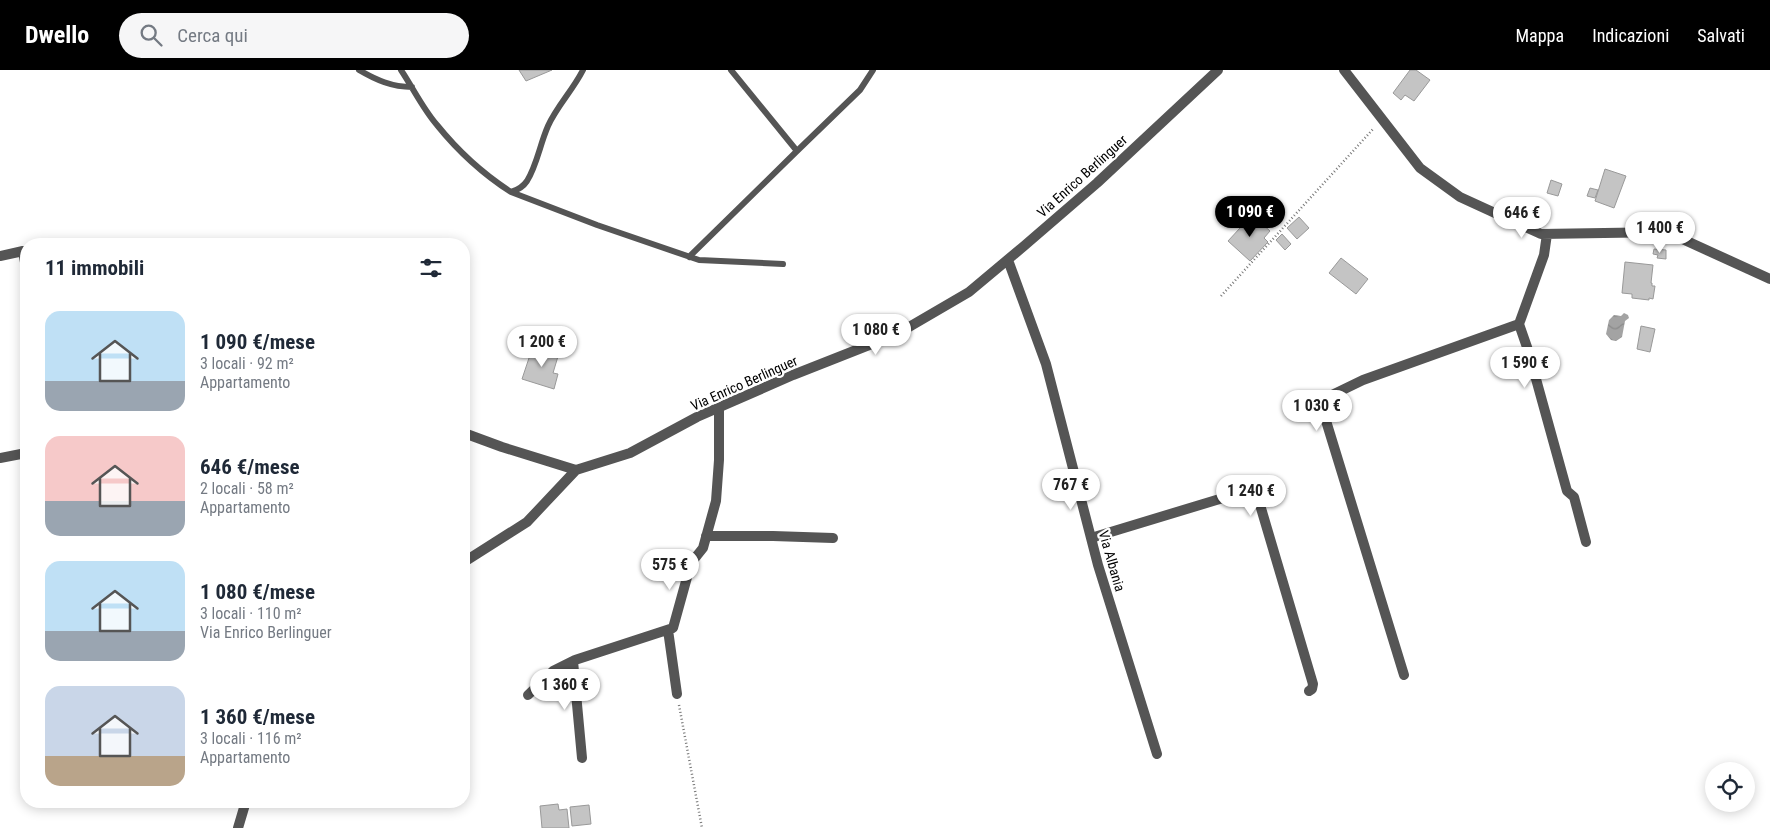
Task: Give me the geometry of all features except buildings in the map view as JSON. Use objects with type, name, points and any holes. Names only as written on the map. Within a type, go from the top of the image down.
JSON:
[{"type":"street","name":"Via Enrico Berlinguer","points":[[576,470],[630,453],[697,417],[793,375],[898,334],[969,292],[1097,183],[1218,70]]},
{"type":"street","points":[[1344,70],[1420,168],[1460,197],[1541,234],[1666,232],[1770,279]]},
{"type":"street","points":[[1547,234],[1544,255],[1518,324],[1528,350],[1567,491],[1574,497],[1586,542]]},
{"type":"street","points":[[0,256],[20,252]]},
{"type":"street","name":"Via Albania","points":[[1008,260],[1046,364],[1091,538],[1157,754]]},
{"type":"street","points":[[1404,675],[1323,411],[1324,403],[1330,396],[1364,380],[1518,324]]},
{"type":"street","points":[[528,695],[553,671],[572,661],[674,628],[691,563],[703,548],[716,500],[719,460],[719,408]]},
{"type":"street","points":[[470,435],[502,448],[576,470],[528,522],[470,558]]},
{"type":"street","points":[[0,458],[20,454]]},
{"type":"street","points":[[1091,538],[1246,491],[1252,491],[1258,498],[1314,684],[1309,691]]},
{"type":"street","points":[[706,536],[833,538]]},
{"type":"street","points":[[668,630],[677,694]]},
{"type":"street","points":[[572,661],[582,758]]},
{"type":"street","points":[[238,828],[244,808]]},
{"type":"lane","points":[[359,70],[372,78],[397,87],[412,87]]},
{"type":"lane","points":[[401,70],[436,124],[468,159],[511,192],[596,225],[699,260],[783,264]]},
{"type":"lane","points":[[511,192],[519,190],[526,182],[555,112],[575,86],[583,70]]},
{"type":"lane","points":[[731,70],[797,151]]},
{"type":"lane","points":[[689,257],[860,90],[873,70]]},
{"type":"path","points":[[1221,296],[1382,120]]},
{"type":"path","points":[[677,694],[702,828]]},
{"type":"water","points":[[1624,313],[1629,318],[1625,321],[1622,337],[1616,341],[1611,340],[1606,334],[1609,320],[1614,315],[1621,316]]}]
